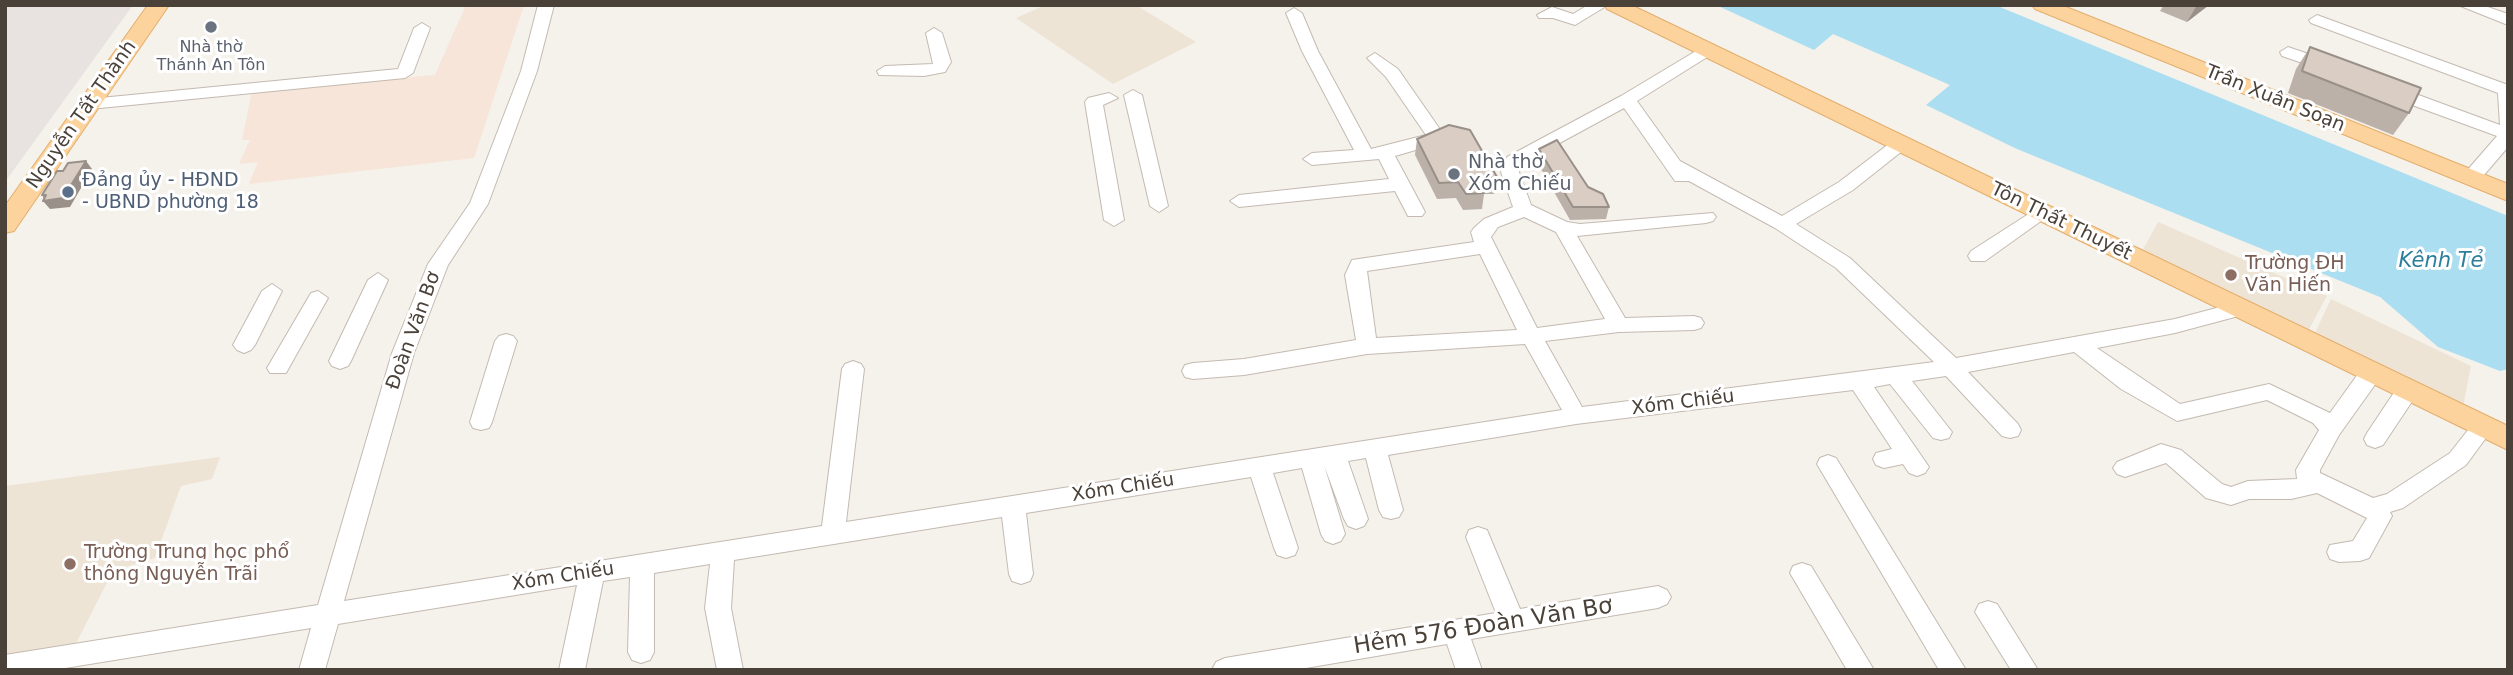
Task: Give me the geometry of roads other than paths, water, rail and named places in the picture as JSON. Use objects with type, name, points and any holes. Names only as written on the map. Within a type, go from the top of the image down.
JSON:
[{"type":"main road","name":"Nguyễn Tất Thành","points":[[5,201],[144,5]]},
{"type":"main road","name":"Nguyễn Tất Thành","points":[[5,225],[159,5]]},
{"type":"main road","name":"Tôn Thất Thuyết","points":[[1614,5],[2495,433]]},
{"type":"main road","name":"Trần Xuân Soạn","points":[[2042,5],[2508,193]]},
{"type":"street","name":"Đoàn Văn Bơ","points":[[312,670],[403,353],[438,264],[479,204],[529,71],[546,5]]},
{"type":"street","points":[[1545,15],[1552,12],[1575,20],[1600,5]]},
{"type":"street","points":[[2466,5],[2508,20]]},
{"type":"street","points":[[1294,13],[1310,51],[1365,153]]},
{"type":"street","points":[[2317,20],[2508,91],[2508,124]]},
{"type":"street","points":[[90,104],[405,73],[422,28]]},
{"type":"street","points":[[885,71],[924,71],[939,68],[943,62],[934,33]]},
{"type":"street","points":[[1706,50],[1627,100],[1513,161],[1510,172],[1524,209],[1563,228],[1618,229],[1706,216]]},
{"type":"street","points":[[2288,52],[2340,71]]},
{"type":"street","points":[[1312,159],[1385,153],[1437,138],[1392,73],[1375,58]]},
{"type":"street","points":[[2366,81],[2508,135],[2471,178]]},
{"type":"street","points":[[1133,95],[1159,206]]},
{"type":"street","points":[[1109,98],[1094,102],[1114,220]]},
{"type":"street","points":[[1627,100],[1690,191]]},
{"type":"street","points":[[1782,224],[1846,186],[1900,144]]},
{"type":"street","points":[[1385,153],[1415,212]]},
{"type":"street","points":[[1675,166],[1782,224],[1843,263],[1877,292],[2010,430]]},
{"type":"street","points":[[1239,201],[1401,184]]},
{"type":"street","points":[[1524,209],[1512,217],[1491,223],[1484,240],[1530,334],[1576,416]]},
{"type":"street","points":[[1979,256],[2041,212]]},
{"type":"street","points":[[1563,228],[1619,325]]},
{"type":"street","points":[[1367,346],[1355,275],[1359,265],[1484,240]]},
{"type":"street","points":[[340,361],[378,280]]},
{"type":"street","points":[[244,345],[272,291]]},
{"type":"street","points":[[278,368],[318,298]]},
{"type":"street","name":"Xóm Chiếu","points":[[5,666],[1576,416],[1951,367],[2175,326],[2239,309]]},
{"type":"street","points":[[1193,372],[1244,367],[1367,346],[1495,340],[1619,325],[1694,323]]},
{"type":"street","points":[[481,422],[506,341]]},
{"type":"street","points":[[2077,344],[2129,383],[2177,413],[2269,392],[2321,417],[2331,429]]},
{"type":"street","points":[[833,534],[853,369]]},
{"type":"street","points":[[2125,468],[2161,453],[2174,456],[2214,491],[2231,496],[2248,490],[2291,490],[2309,486],[2308,470],[2331,429],[2371,373]]},
{"type":"street","points":[[1895,375],[1941,432]]},
{"type":"street","points":[[1858,381],[1913,460],[1884,459]]},
{"type":"street","points":[[2375,439],[2407,391]]},
{"type":"street","points":[[2372,508],[2395,501],[2495,433]]},
{"type":"street","points":[[1375,448],[1391,510]]},
{"type":"street","points":[[1322,456],[1356,519]]},
{"type":"street","points":[[1322,456],[1333,534]]},
{"type":"street","points":[[1828,464],[1953,670]]},
{"type":"street","points":[[1259,466],[1286,548]]},
{"type":"street","points":[[2308,478],[2372,508],[2380,516],[2360,551],[2339,552]]},
{"type":"street","points":[[1013,506],[1021,574]]},
{"type":"street","points":[[1478,537],[1513,623]]},
{"type":"street","points":[[723,551],[718,608],[730,670]]},
{"type":"street","points":[[641,652],[642,565]]},
{"type":"street","points":[[572,670],[592,572]]},
{"type":"street","points":[[1802,573],[1861,670]]},
{"type":"street","name":"Hẻm 576 Đoàn Văn Bơ","points":[[1225,670],[1658,597]]},
{"type":"street","points":[[1988,612],[2025,670]]},
{"type":"street","points":[[1455,630],[1469,670]]},
{"type":"water","name":"Kênh Tẻ","points":[[1716,5],[1995,5],[2508,216],[2508,369],[2500,371],[2438,347],[2380,297],[2017,149],[1926,105],[1950,85],[1833,34],[1814,50]]},
{"type":"place","name":"Nhà thờ Thánh An Tôn","points":[[211,27]]},
{"type":"place","name":"Nhà thờ Xóm Chiếu","points":[[1454,174]]},
{"type":"place","name":"Đảng ủy - HĐND - UBND phường 18","points":[[68,192]]},
{"type":"place","name":"Trường ĐH Văn Hiến","points":[[2231,275]]},
{"type":"place","name":"Trường Trung học phổ thông Nguyễn Trãi","points":[[70,564]]}]
